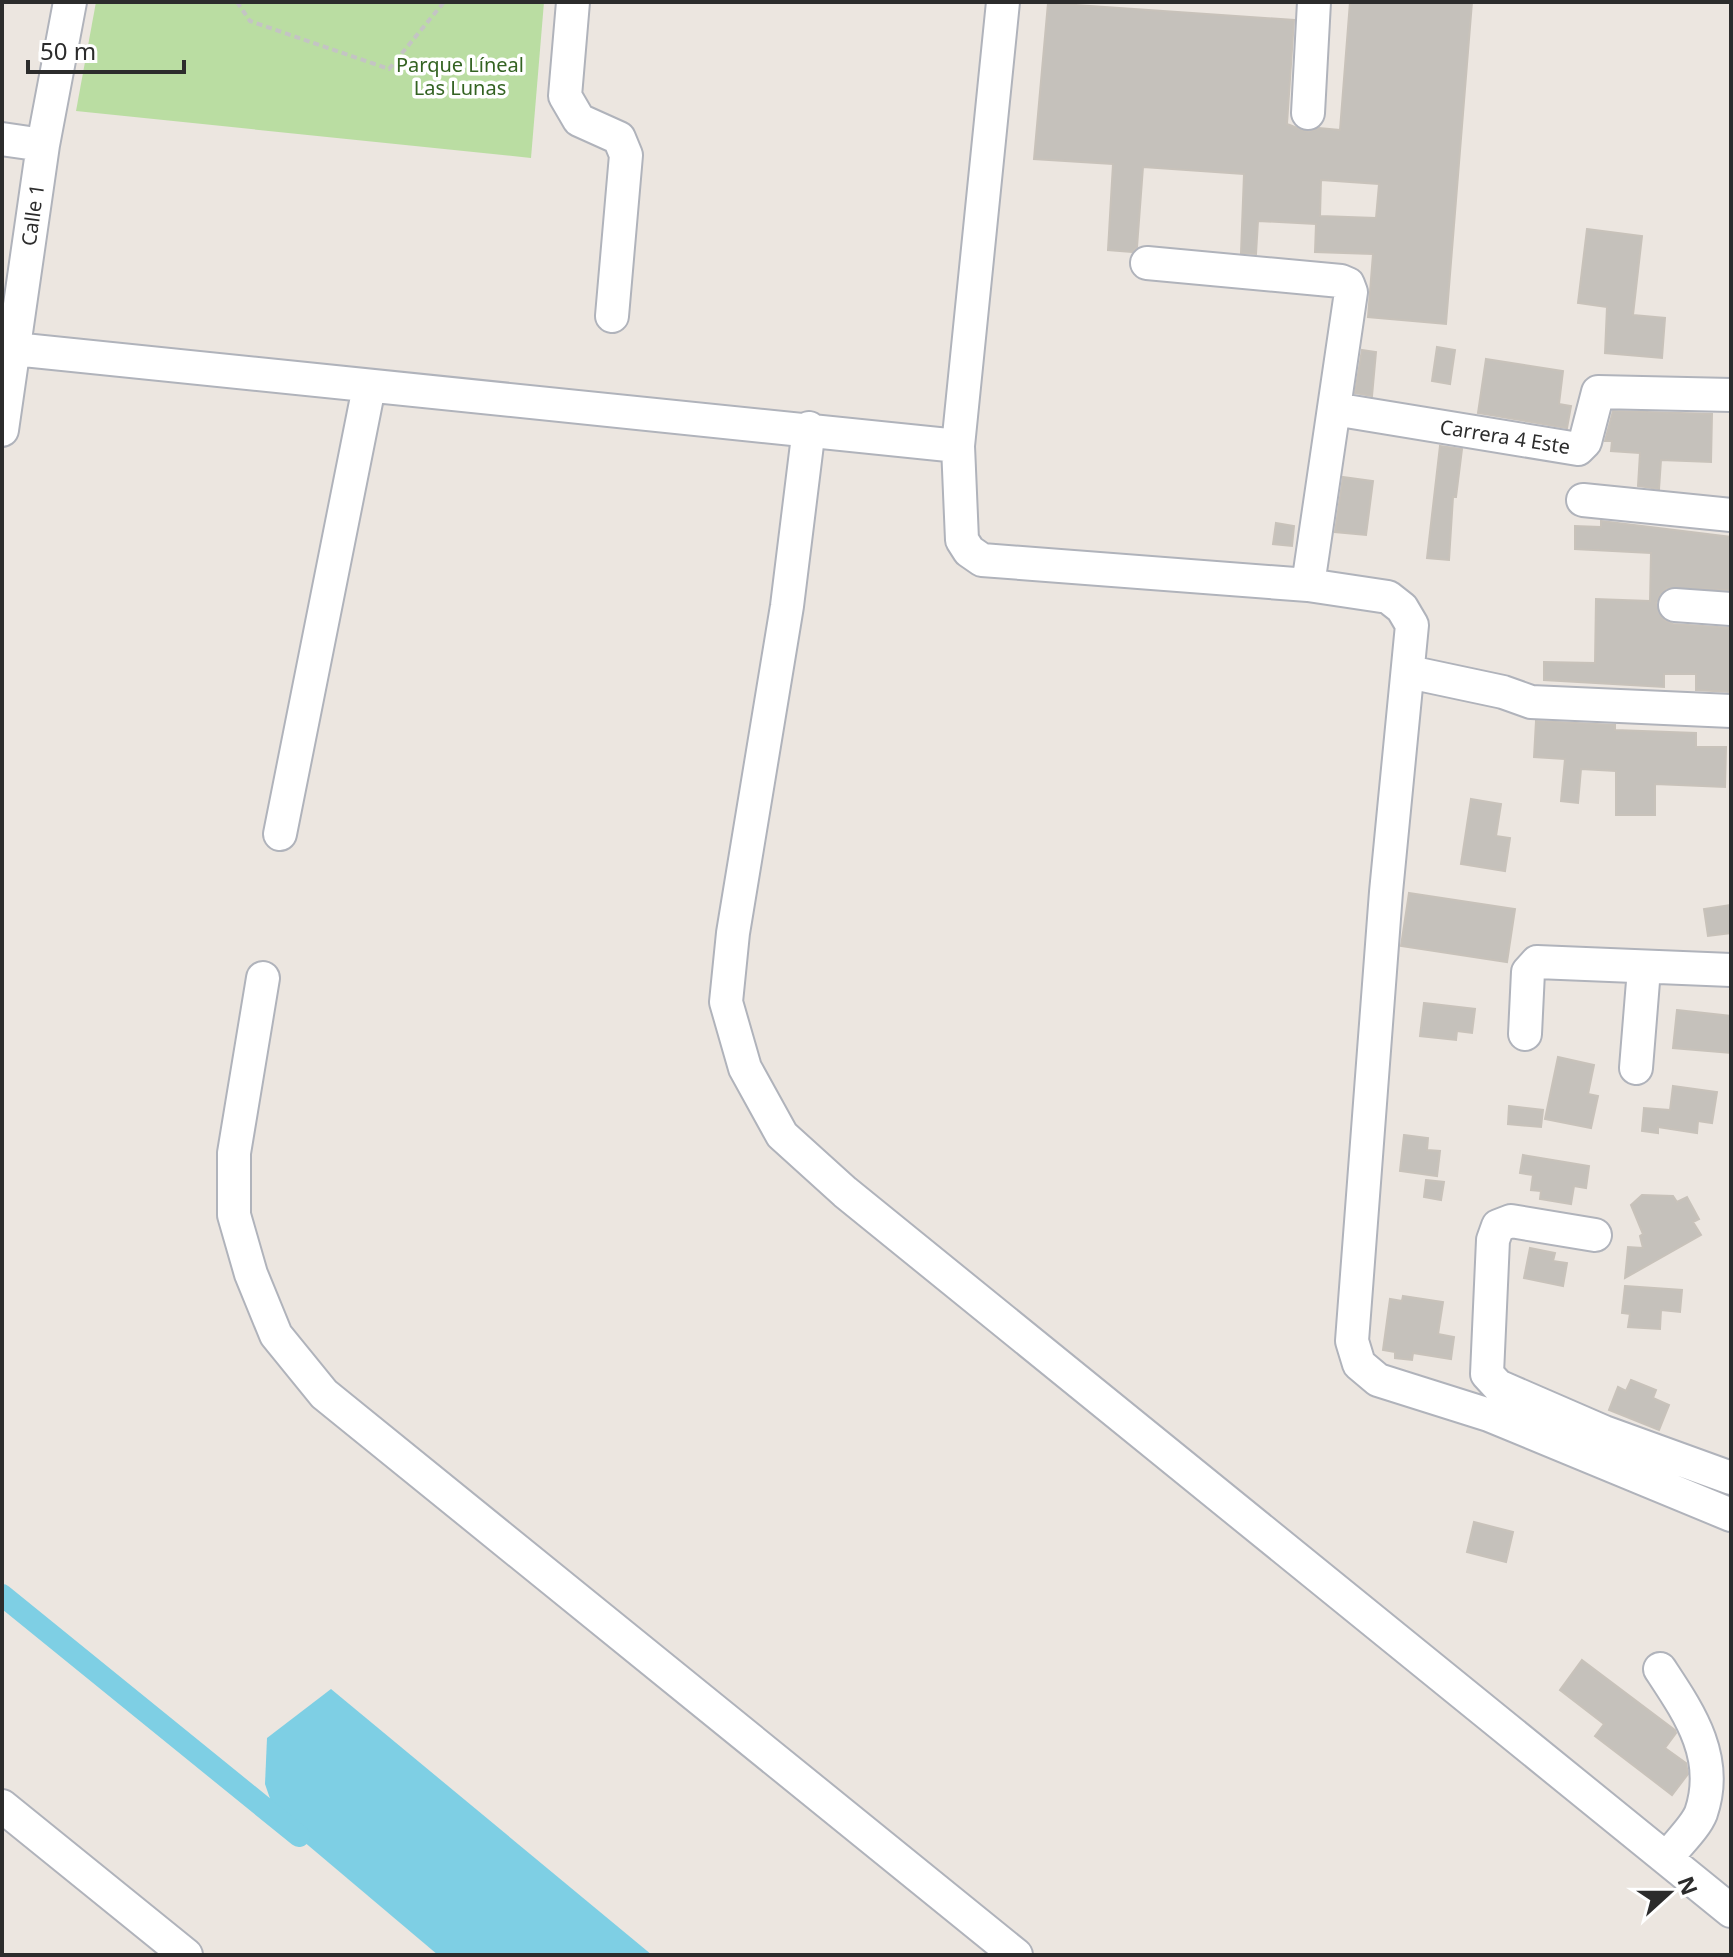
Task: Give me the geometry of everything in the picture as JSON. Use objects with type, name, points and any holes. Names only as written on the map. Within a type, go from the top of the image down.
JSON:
[{"type":"street","name":"Calle 1","points":[[2,430],[43,145],[70,2]]},
{"type":"street","points":[[573,2],[565,96],[579,120],[619,138],[626,155],[612,316]]},
{"type":"street","points":[[1003,2],[958,446],[962,540],[969,551],[982,560],[1308,585],[1388,597],[1402,608],[1412,625],[1386,892],[1352,1341],[1359,1364],[1378,1380],[1489,1415],[1731,1515]]},
{"type":"street","points":[[1308,113],[1314,2]]},
{"type":"street","points":[[2,139],[43,145]]},
{"type":"street","points":[[1147,263],[1348,284],[1351,292],[1308,585]]},
{"type":"street","points":[[14,349],[369,387],[809,428],[958,446]]},
{"type":"street","points":[[280,834],[369,387]]},
{"type":"street","name":"Carrera 4 Este","points":[[1334,409],[1578,449],[1584,445],[1598,392],[1731,395]]},
{"type":"street","points":[[809,428],[787,606],[733,933],[726,1002],[745,1068],[782,1135],[845,1192],[1731,1911]]},
{"type":"street","points":[[1583,500],[1731,515]]},
{"type":"street","points":[[1675,605],[1731,609]]},
{"type":"street","points":[[1409,672],[1503,692],[1531,702],[1731,711]]},
{"type":"street","points":[[1525,1034],[1528,972],[1537,962],[1644,969],[1731,970]]},
{"type":"street","points":[[1636,1068],[1644,969]]},
{"type":"street","points":[[263,978],[234,1153],[234,1215],[251,1274],[276,1335],[324,1394],[1016,1955]]},
{"type":"street","points":[[1595,1235],[1511,1221],[1498,1226],[1493,1240],[1487,1374],[1498,1386],[1604,1432],[1731,1478]]},
{"type":"street","points":[[1660,1669],[1696,1723],[1708,1767],[1701,1814],[1667,1858]]},
{"type":"street","points":[[2,1806],[186,1955]]},
{"type":"path","points":[[237,2],[250,21],[389,69],[444,2]]},
{"type":"green space","name":"Parque Líneal Las Lunas","points":[[96,2],[544,2],[531,158],[76,111]]},
{"type":"water","points":[[331,1689],[652,1955],[438,1955],[277,1819],[265,1784],[267,1738]]},
{"type":"building","points":[[1350,2],[1472,2],[1446,324],[1368,317],[1373,254],[1315,252],[1316,224],[1258,221],[1256,254],[1241,253],[1244,174],[1143,167],[1137,247],[1132,252],[1108,250],[1113,164],[1034,159],[1048,3],[1294,20],[1287,124],[1308,132],[1319,128],[1340,130]],"holes":[[[1321,180],[1379,184],[1376,218],[1320,216]]]},
{"type":"building","points":[[1587,229],[1642,236],[1633,315],[1665,318],[1662,358],[1605,353],[1607,307],[1578,303]]},
{"type":"building","points":[[1437,347],[1455,350],[1450,384],[1432,381]]},
{"type":"building","points":[[1362,350],[1376,352],[1372,396],[1355,393]]},
{"type":"building","points":[[1486,359],[1563,371],[1559,404],[1571,406],[1567,428],[1478,413]]},
{"type":"building","points":[[1613,411],[1712,414],[1711,462],[1661,460],[1659,489],[1638,486],[1640,453],[1611,451],[1612,441],[1605,441]]},
{"type":"building","points":[[1440,446],[1462,449],[1456,497],[1453,497],[1449,560],[1427,558]]},
{"type":"building","points":[[1343,477],[1373,481],[1366,535],[1335,532]]},
{"type":"building","points":[[1601,521],[1731,537],[1731,590],[1667,588],[1656,604],[1664,620],[1673,624],[1731,628],[1730,692],[1696,690],[1696,674],[1664,674],[1664,687],[1544,680],[1544,662],[1595,663],[1596,599],[1650,601],[1651,553],[1575,549],[1575,526],[1601,527]]},
{"type":"building","points":[[1276,523],[1294,526],[1292,546],[1273,544]]},
{"type":"building","points":[[1536,721],[1615,725],[1615,730],[1696,733],[1696,747],[1726,747],[1725,787],[1655,784],[1655,815],[1616,815],[1616,771],[1581,769],[1578,803],[1561,801],[1565,759],[1534,757]]},
{"type":"building","points":[[1471,799],[1501,804],[1496,836],[1510,838],[1505,871],[1461,864]]},
{"type":"building","points":[[1409,893],[1515,909],[1507,962],[1401,946]]},
{"type":"building","points":[[1731,905],[1731,933],[1708,936],[1704,909]]},
{"type":"building","points":[[1424,1003],[1475,1009],[1472,1033],[1457,1031],[1456,1040],[1420,1036]]},
{"type":"building","points":[[1677,1010],[1731,1016],[1731,1053],[1673,1048]]},
{"type":"building","points":[[1558,1057],[1594,1065],[1588,1094],[1598,1096],[1591,1128],[1545,1119]]},
{"type":"building","points":[[1673,1086],[1717,1092],[1712,1123],[1698,1121],[1697,1133],[1658,1127],[1658,1133],[1642,1131],[1644,1108],[1670,1110]]},
{"type":"building","points":[[1509,1106],[1543,1110],[1541,1127],[1508,1124]]},
{"type":"building","points":[[1404,1135],[1428,1138],[1427,1150],[1440,1151],[1437,1176],[1400,1171]]},
{"type":"building","points":[[1523,1155],[1589,1166],[1586,1188],[1574,1186],[1571,1204],[1540,1199],[1541,1191],[1531,1190],[1533,1175],[1520,1173]]},
{"type":"building","points":[[1426,1180],[1444,1182],[1441,1200],[1424,1197]]},
{"type":"building","points":[[1642,1195],[1673,1196],[1677,1202],[1687,1197],[1699,1219],[1693,1222],[1701,1235],[1625,1278],[1628,1247],[1643,1248],[1640,1236],[1643,1234],[1631,1205]]},
{"type":"building","points":[[1530,1248],[1555,1253],[1553,1261],[1567,1263],[1563,1286],[1524,1278]]},
{"type":"building","points":[[1625,1286],[1682,1290],[1680,1312],[1661,1310],[1660,1329],[1628,1327],[1630,1314],[1622,1313]]},
{"type":"building","points":[[1403,1296],[1443,1302],[1438,1334],[1454,1337],[1451,1359],[1413,1353],[1412,1360],[1395,1358],[1395,1352],[1383,1350],[1390,1299],[1402,1301]]},
{"type":"building","points":[[1631,1380],[1656,1390],[1653,1398],[1669,1405],[1659,1430],[1609,1410],[1618,1387],[1626,1391]]},
{"type":"building","points":[[1474,1522],[1513,1532],[1506,1562],[1467,1552]]},
{"type":"building","points":[[1582,1660],[1675,1730],[1665,1748],[1686,1763],[1688,1774],[1672,1795],[1595,1736],[1604,1724],[1560,1690]]},
{"type":"waterway","points":[[2,1595],[299,1836]]}]
